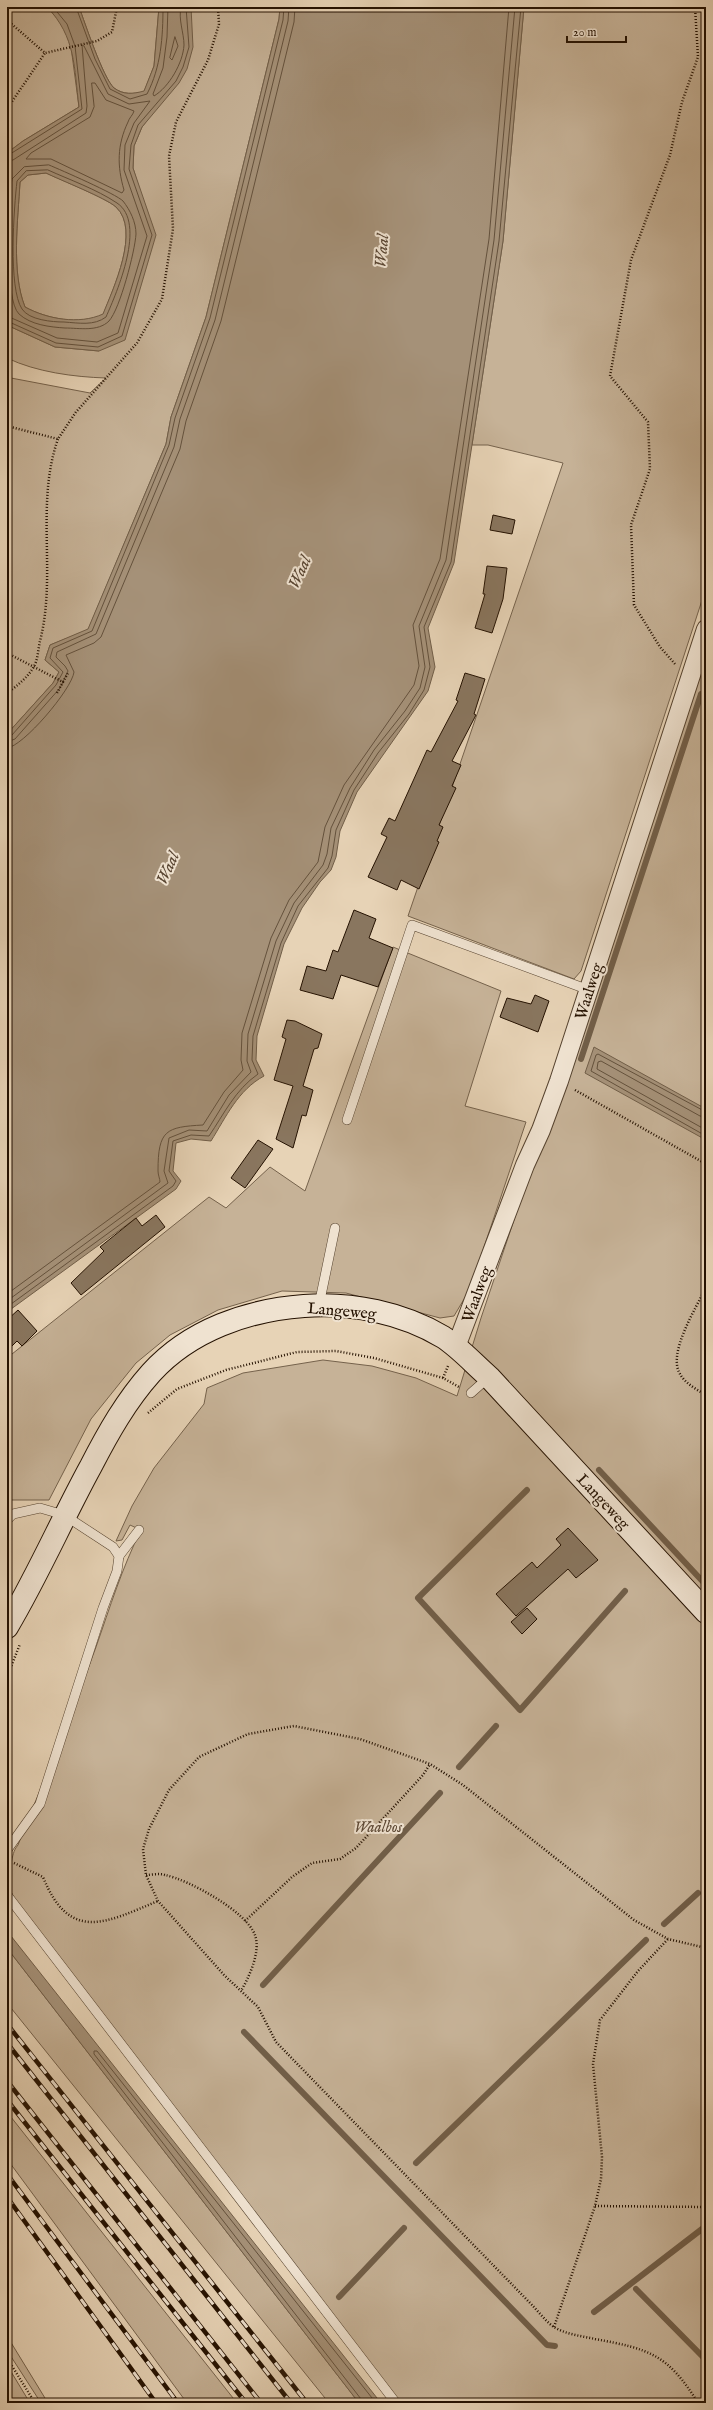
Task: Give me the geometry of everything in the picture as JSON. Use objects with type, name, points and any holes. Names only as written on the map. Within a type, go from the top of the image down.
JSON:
[{"type":"main road","name":"Langeweg","points":[[7,1627],[64,1515],[108,1434],[130,1398],[157,1367],[184,1345],[214,1327],[247,1316],[276,1309],[319,1305],[358,1308],[394,1316],[426,1328],[456,1347],[489,1377],[706,1612]]},
{"type":"street","name":"Waalweg","points":[[456,1347],[525,1165],[541,1130],[559,1081],[660,764],[706,629]]},
{"type":"lane","points":[[347,1120],[412,924],[589,990]]},
{"type":"lane","points":[[319,1305],[335,1228]]},
{"type":"lane","points":[[471,1393],[489,1377]]},
{"type":"lane","points":[[7,1520],[13,1514],[40,1508],[64,1515],[113,1547],[119,1556]]},
{"type":"lane","points":[[7,1850],[40,1804],[103,1608],[117,1571],[119,1556],[139,1530]]},
{"type":"lane","points":[[7,1895],[396,2403]]},
{"type":"path","points":[[7,109],[45,53],[64,50],[97,41],[112,32],[117,7]]},
{"type":"path","points":[[7,693],[18,685],[34,667],[45,622],[48,581],[47,495],[50,460],[58,439],[76,412],[137,343],[162,299],[173,229],[171,149],[176,122],[208,60],[219,24],[218,7]]},
{"type":"path","points":[[692,672],[674,664],[664,653],[634,605],[631,525],[650,469],[648,422],[610,376],[631,260],[670,155],[682,102],[698,57],[695,7]]},
{"type":"path","points":[[7,20],[45,53]]},
{"type":"path","points":[[7,426],[58,439]]},
{"type":"path","points":[[7,653],[63,682]]},
{"type":"path","points":[[57,693],[68,673]]},
{"type":"path","points":[[559,1081],[706,1164]]},
{"type":"path","points":[[706,1287],[676,1353],[676,1365],[680,1374],[706,1396]]},
{"type":"path","points":[[147,1414],[177,1389],[226,1370],[298,1352],[336,1351],[374,1358],[443,1378]]},
{"type":"path","points":[[698,2403],[685,2382],[662,2358],[638,2347],[574,2335],[554,2327],[276,2042],[258,2007],[241,1991],[158,1901],[146,1875],[143,1849],[149,1829],[169,1790],[199,1757],[248,1734],[294,1726],[360,1739],[430,1764],[463,1785],[634,1920],[668,1939],[706,1948]]},
{"type":"path","points":[[245,1921],[292,1877],[312,1863],[340,1859],[356,1848],[423,1775],[430,1764]]},
{"type":"path","points":[[11,1861],[43,1878],[50,1894],[60,1908],[76,1920],[93,1924],[114,1919],[158,1901]]},
{"type":"path","points":[[146,1875],[164,1874],[180,1881],[217,1899],[245,1921],[255,1936],[255,1953],[241,1991]]},
{"type":"path","points":[[554,2327],[595,2206],[601,2179],[602,2157],[593,2064],[600,2020],[638,1971],[668,1939]]},
{"type":"path","points":[[595,2206],[706,2207]]},
{"type":"path","points":[[7,2358],[35,2403]]},
{"type":"green space","points":[[7,7],[47,7],[64,26],[71,47],[79,107],[23,141],[7,153]]},
{"type":"green space","points":[[79,7],[159,7],[154,66],[144,92],[125,93],[114,88],[100,62]]},
{"type":"green space","points":[[191,7],[280,7],[279,19],[206,317],[171,417],[166,444],[88,630],[50,645],[45,660],[59,672],[53,683],[7,734],[7,375],[11,378],[90,393],[106,378],[55,373],[30,367],[7,358],[7,322],[9,326],[55,347],[99,351],[142,198],[133,168],[134,146],[142,127],[158,106]]},
{"type":"green space","points":[[524,7],[706,7],[706,588],[581,971],[574,979],[408,916],[563,463],[488,445],[472,445],[503,241]]},
{"type":"green space","points":[[46,173],[111,203],[123,217],[126,230],[126,244],[123,260],[103,315],[84,320],[63,319],[43,315],[25,307],[18,278],[16,246],[20,182],[28,175]]},
{"type":"green space","name":"Waalbos","points":[[706,649],[706,2403],[401,2403],[24,1913],[10,1889],[8,1883],[9,1871],[14,1851],[18,1845],[68,1722],[122,1573],[141,1530],[130,1525],[122,1540],[116,1541],[132,1506],[154,1468],[204,1404],[207,1388],[243,1373],[323,1360],[372,1366],[416,1378],[457,1396],[481,1318]]},
{"type":"green space","points":[[393,947],[501,991],[465,1106],[526,1122],[470,1289],[454,1316],[440,1318],[346,1293],[282,1291],[218,1310],[170,1335],[136,1363],[91,1419],[49,1500],[12,1500],[7,1504],[7,1358],[209,1197],[226,1208],[270,1167],[305,1191]]},
{"type":"green space","points":[[7,1948],[359,2403],[329,2403],[7,2003]]},
{"type":"green space","points":[[7,2112],[237,2403],[187,2403],[7,2159]]},
{"type":"green space","points":[[7,2336],[48,2403],[41,2403],[10,2355],[7,2350]]},
{"type":"green space","points":[[7,2365],[30,2403],[9,2403],[7,2399]]},
{"type":"water","points":[[47,7],[79,7],[100,62],[110,82],[114,88],[121,92],[132,93],[144,91],[154,66],[159,7],[191,7],[193,47],[187,69],[179,83],[142,127],[134,146],[133,168],[156,235],[125,340],[99,351],[55,347],[9,326],[7,322],[7,153],[23,141],[79,107],[74,66],[69,42],[64,30]],"holes":[[[46,173],[111,203],[123,217],[126,230],[126,244],[123,260],[103,314],[74,320],[43,315],[25,307],[18,278],[16,245],[20,182],[28,175]]]},
{"type":"water","name":"Waal","points":[[280,7],[524,7],[503,241],[454,563],[428,628],[435,667],[428,691],[357,792],[340,831],[336,857],[331,870],[320,882],[302,908],[284,944],[257,1036],[256,1060],[264,1076],[240,1096],[211,1141],[191,1139],[176,1143],[173,1171],[181,1181],[176,1189],[7,1312],[7,734],[53,683],[59,672],[45,660],[50,645],[88,629],[166,444],[171,417],[206,317],[279,19]]},
{"type":"water","points":[[594,1047],[706,1109],[706,1140],[585,1073]]},
{"type":"water","points":[[7,1931],[381,2403],[359,2403],[7,1948]]},
{"type":"building","points":[[493,515],[515,520],[512,534],[490,530]]},
{"type":"building","points":[[487,566],[507,568],[503,599],[492,633],[475,628],[485,594],[483,594]]},
{"type":"building","points":[[465,673],[485,679],[474,714],[476,715],[452,761],[461,765],[452,786],[456,788],[439,825],[443,827],[437,841],[439,842],[419,889],[401,880],[397,890],[368,877],[387,837],[381,834],[389,818],[395,821],[427,750],[431,752],[458,701],[456,700]]},
{"type":"building","points":[[354,910],[376,919],[369,938],[393,948],[378,987],[341,975],[333,999],[300,990],[307,966],[326,971],[333,950],[338,952]]},
{"type":"building","points":[[535,995],[549,1001],[538,1032],[500,1017],[507,998],[531,1004]]},
{"type":"building","points":[[287,1020],[295,1021],[322,1034],[318,1048],[314,1049],[303,1086],[313,1090],[306,1116],[302,1115],[293,1148],[276,1139],[293,1086],[274,1080],[286,1039],[282,1037]]},
{"type":"building","points":[[258,1140],[273,1149],[245,1188],[231,1178]]},
{"type":"building","points":[[156,1215],[165,1227],[81,1295],[71,1283],[104,1251],[100,1247],[136,1218],[142,1226]]},
{"type":"building","points":[[18,1310],[37,1331],[22,1346],[17,1341],[7,1351],[7,1320]]},
{"type":"building","points":[[568,1528],[598,1560],[576,1578],[568,1569],[516,1616],[496,1594],[532,1562],[537,1568],[561,1545],[556,1539]]},
{"type":"building","points":[[527,1608],[537,1619],[522,1634],[511,1622]]},
{"type":"waterway","points":[[581,1059],[701,694]]},
{"type":"waterway","points":[[599,1470],[706,1585]]},
{"type":"waterway","points":[[527,1490],[418,1598],[520,1710],[625,1591]]},
{"type":"waterway","points":[[459,1767],[496,1726]]},
{"type":"waterway","points":[[263,1985],[440,1793]]},
{"type":"waterway","points":[[664,1924],[698,1893]]},
{"type":"waterway","points":[[416,2163],[646,1940]]},
{"type":"waterway","points":[[244,2032],[547,2345],[555,2346]]},
{"type":"waterway","points":[[339,2297],[404,2228]]},
{"type":"waterway","points":[[594,2312],[702,2229]]},
{"type":"waterway","points":[[636,2289],[706,2360]]},
{"type":"railway","points":[[7,2024],[307,2403]]},
{"type":"railway","points":[[7,2043],[291,2403]]},
{"type":"railway","points":[[7,2081],[261,2403]]},
{"type":"railway","points":[[7,2100],[246,2403]]},
{"type":"railway","points":[[7,2174],[178,2403]]},
{"type":"railway","points":[[7,2197],[156,2403]]}]
